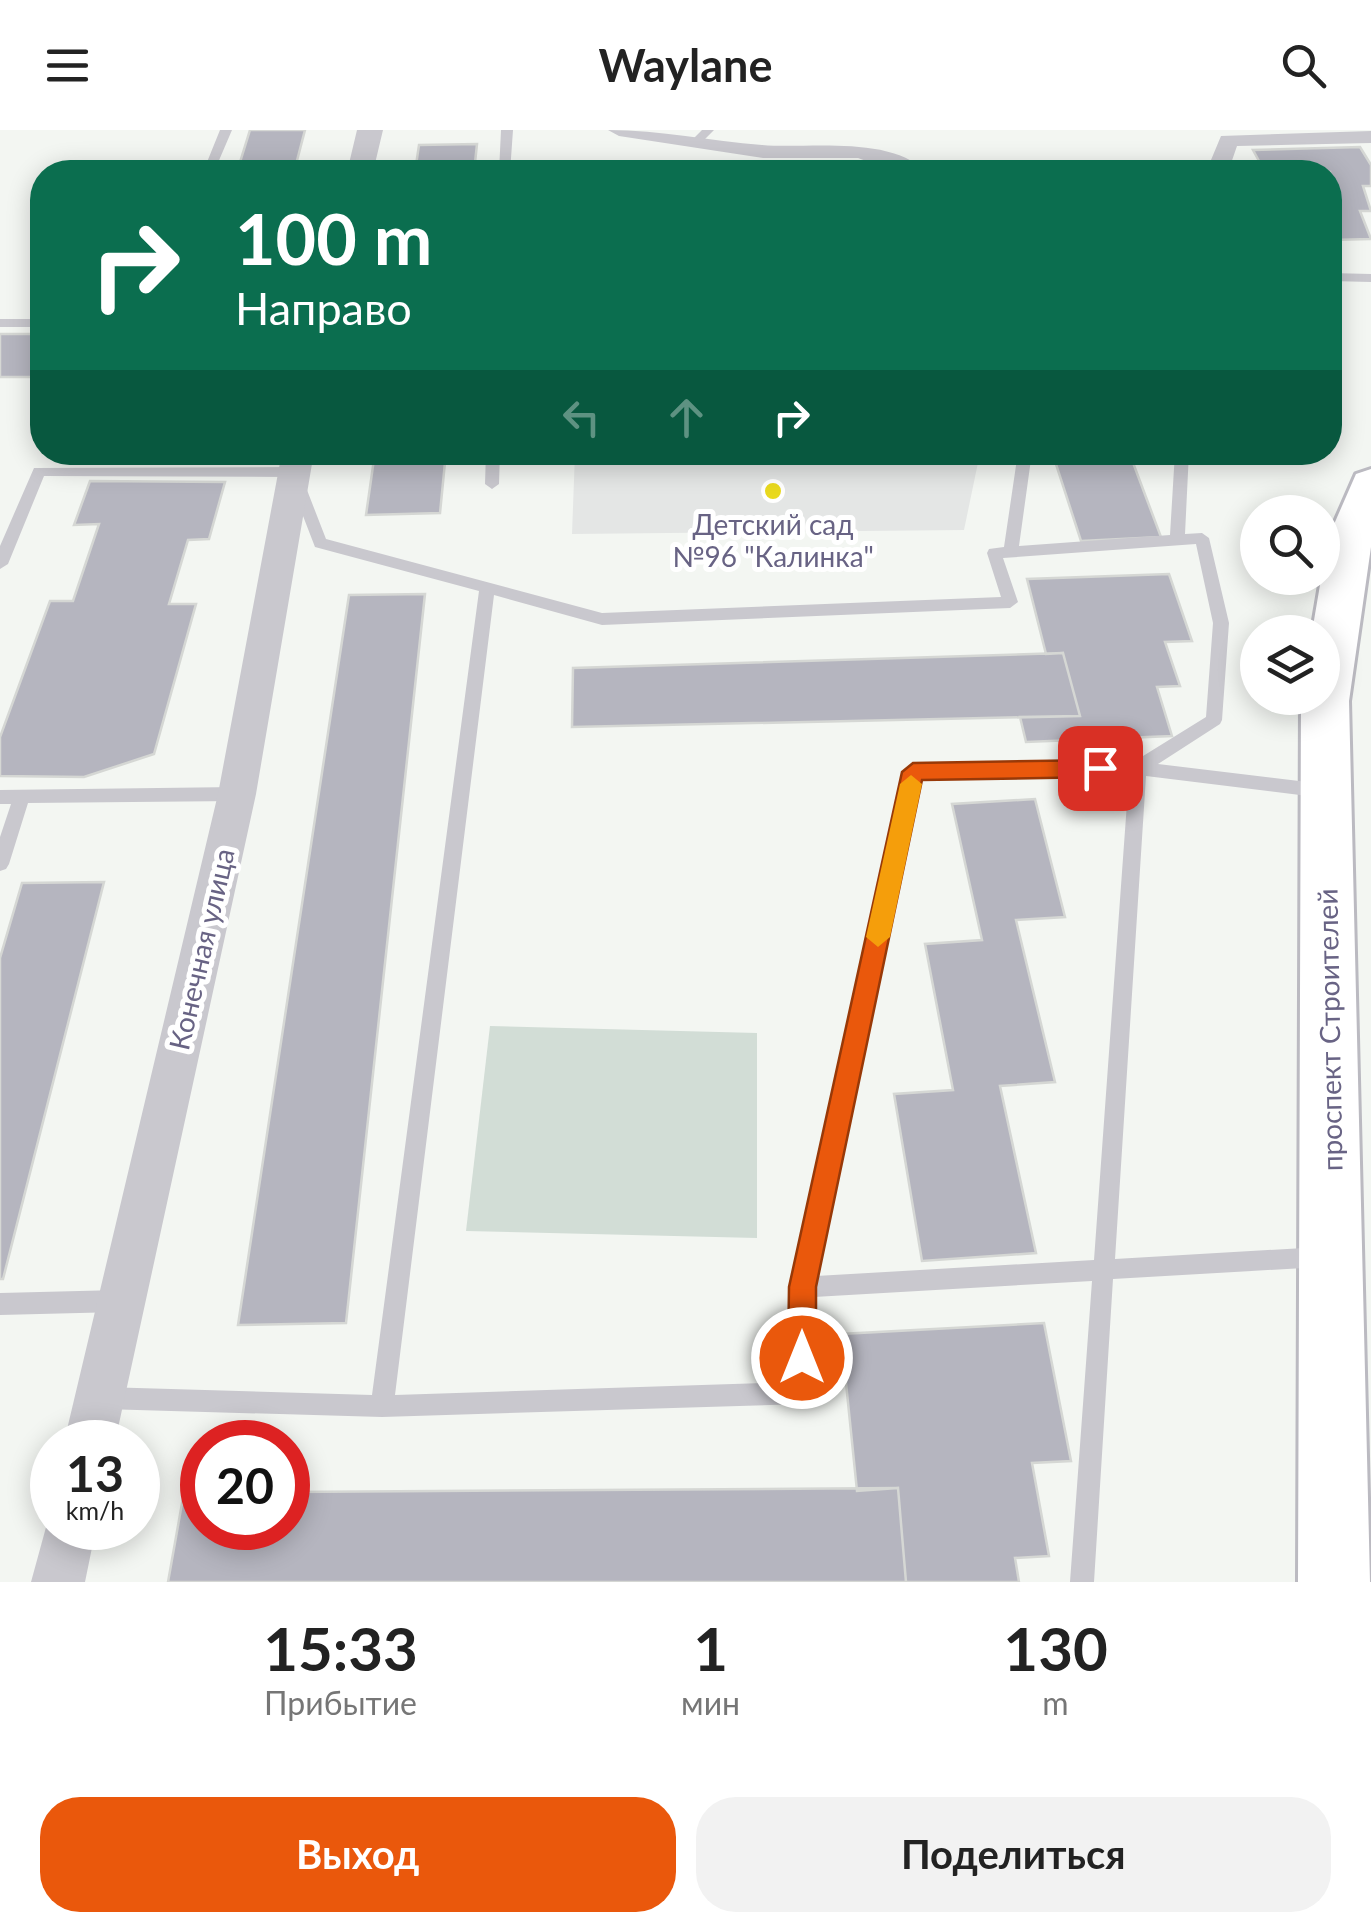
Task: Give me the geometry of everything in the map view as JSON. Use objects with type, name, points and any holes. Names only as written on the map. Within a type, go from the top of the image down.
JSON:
[{"type":"main road","name":"проспект Строителей","points":[[1334,1582],[1325,701],[1350,538],[1371,484]]},
{"type":"street","points":[[363,160],[370,130]]},
{"type":"street","points":[[619,130],[702,136],[763,152],[860,152],[882,160]]},
{"type":"street","points":[[1220,160],[1228,135],[1371,137]]},
{"type":"street","name":"Конечная улица","points":[[93,1420],[236,794],[294,465]]},
{"type":"street","points":[[58,1582],[65,1550]]},
{"type":"lane","points":[[213,160],[226,130]]},
{"type":"lane","points":[[506,160],[507,130]]},
{"type":"lane","points":[[1342,277],[1371,278]]},
{"type":"lane","points":[[0,323],[30,323]]},
{"type":"lane","points":[[0,564],[39,471],[210,465]]},
{"type":"lane","points":[[296,465],[320,542],[602,618],[1010,602],[994,554],[1202,538],[1221,623],[1214,720],[1138,768]]},
{"type":"lane","points":[[492,484],[493,465]]},
{"type":"lane","points":[[1011,552],[1023,465]]},
{"type":"lane","points":[[1176,540],[1181,465]]},
{"type":"lane","points":[[382,1406],[488,588]]},
{"type":"lane","points":[[1082,1582],[1138,768]]},
{"type":"lane","points":[[98,1398],[382,1406],[802,1393],[802,1287],[913,772],[1138,768],[1326,791]]},
{"type":"lane","points":[[0,796],[236,794]]},
{"type":"lane","points":[[0,864],[22,796]]},
{"type":"lane","points":[[802,1287],[1331,1257]]},
{"type":"lane","points":[[0,1304],[121,1301]]},
{"type":"shaded area","name":"Детский сад №96 \"Калинка\"","points":[[575,465],[978,465],[964,530],[572,534]]},
{"type":"shaded area","points":[[490,1026],[757,1033],[757,1238],[466,1231]]},
{"type":"building","points":[[250,130],[305,130],[297,160],[241,160]]},
{"type":"building","points":[[477,144],[475,160],[417,160],[419,145]]},
{"type":"building","points":[[1360,147],[1371,165],[1371,186],[1363,186],[1371,211],[1360,211],[1371,239],[1342,240],[1342,160],[1258,160],[1253,150]]},
{"type":"building","points":[[0,334],[30,334],[30,377],[0,377]]},
{"type":"building","points":[[373,465],[445,465],[440,513],[366,515]]},
{"type":"building","points":[[1056,465],[1134,465],[1161,537],[1081,541]]},
{"type":"building","points":[[90,481],[225,482],[209,539],[188,540],[169,604],[196,604],[154,754],[84,777],[0,776],[0,737],[50,601],[73,601],[99,524],[74,525]]},
{"type":"building","points":[[1169,574],[1192,641],[1165,642],[1180,686],[1157,687],[1172,736],[1026,742],[1020,717],[1080,716],[1063,653],[1046,654],[1027,579]]},
{"type":"building","points":[[425,594],[346,1323],[238,1325],[349,595]]},
{"type":"building","points":[[1063,653],[1080,716],[572,727],[573,668]]},
{"type":"building","points":[[1035,799],[1065,917],[1016,920],[1055,1082],[1000,1086],[1036,1253],[922,1261],[894,1094],[953,1090],[925,944],[982,940],[952,804]]},
{"type":"building","points":[[104,882],[0,1279],[0,958],[22,883]]},
{"type":"building","points":[[1044,1323],[1071,1461],[1032,1463],[1049,1556],[1015,1558],[1019,1582],[906,1582],[898,1488],[857,1491],[841,1334]]},
{"type":"building","points":[[898,1488],[906,1582],[168,1582],[180,1514],[180,1550],[310,1550],[310,1492]]},
{"type":"slow traffic","points":[[878,937],[911,784]]},
{"type":"place","name":"Детский сад №96 \"Калинка\"","points":[[773,491]]},
{"type":"route","points":[[802,1358],[802,1287],[913,772],[1100,768]]}]
